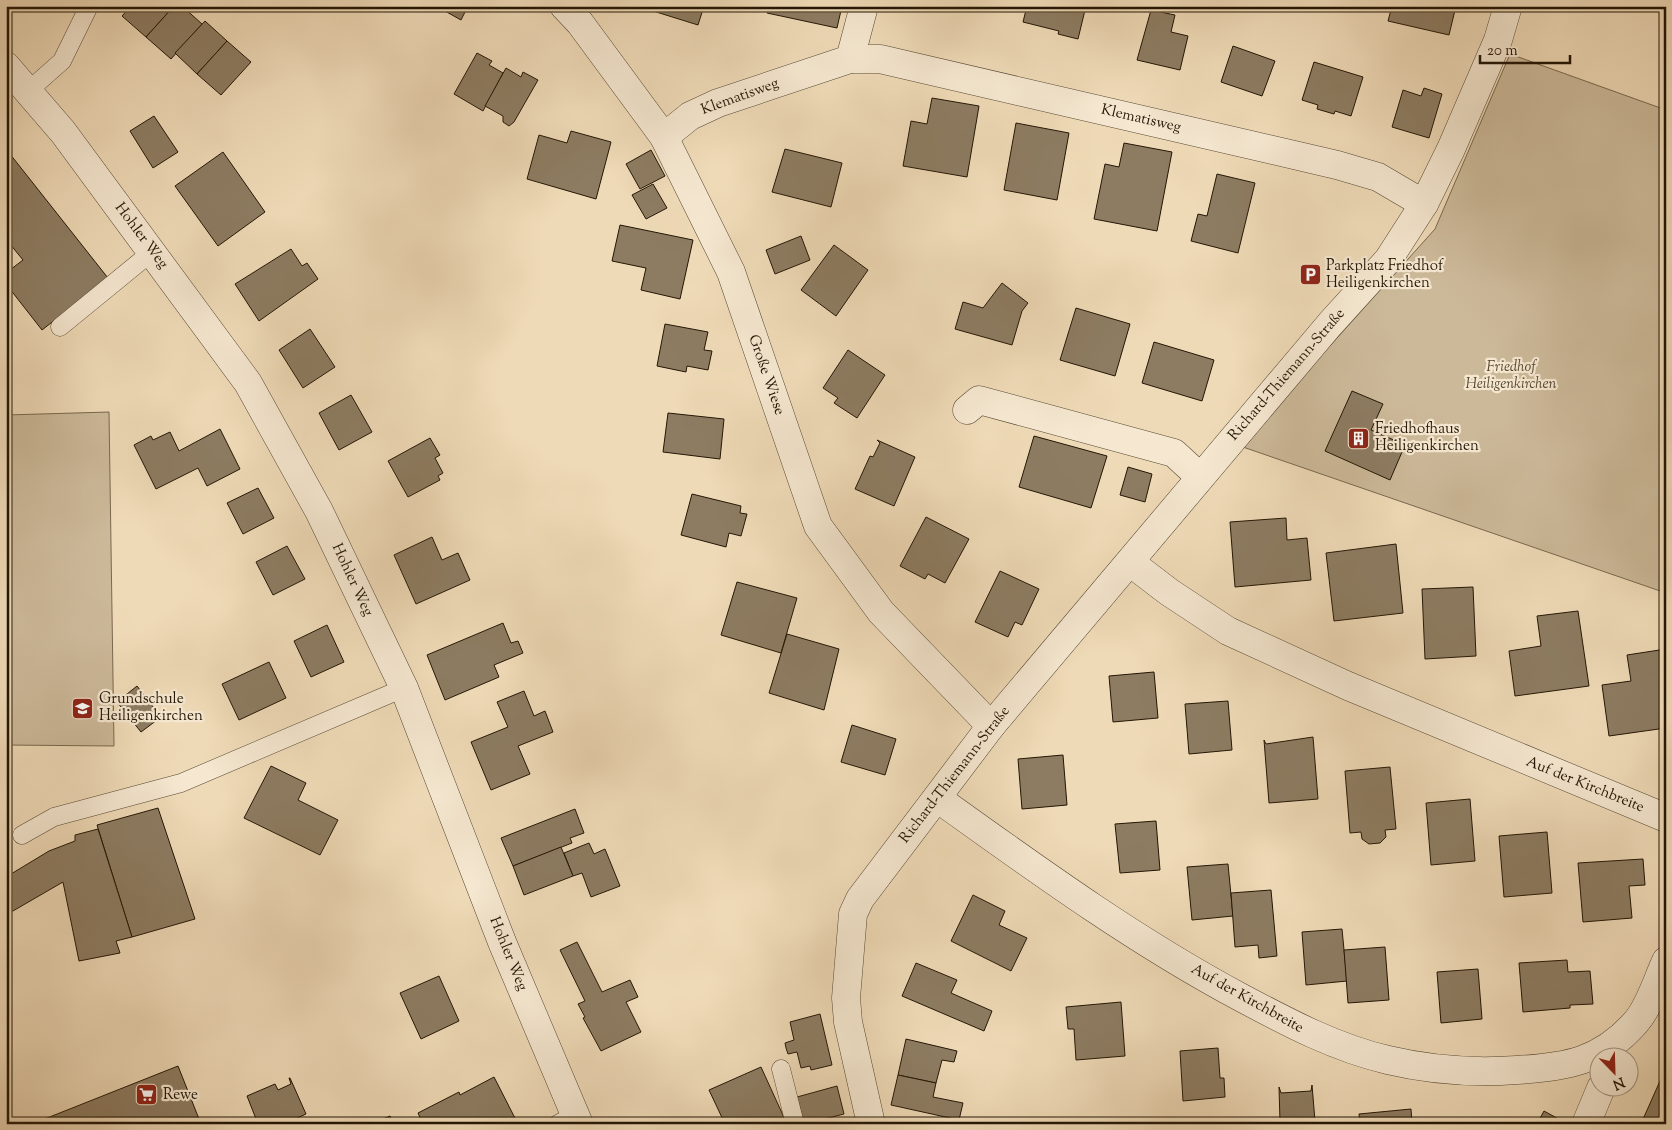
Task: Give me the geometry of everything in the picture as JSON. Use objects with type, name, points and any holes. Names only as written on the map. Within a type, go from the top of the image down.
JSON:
[{"type":"street","name":"Große Wiese","points":[[564,6],[580,23],[664,137],[731,272],[818,526],[881,612],[991,726]]},
{"type":"street","points":[[850,59],[864,6]]},
{"type":"street","name":"Richard-Thiemann-Straße","points":[[872,1124],[848,1022],[846,998],[853,914],[860,899],[991,726],[1131,563],[1200,477],[1330,324],[1388,260],[1424,204],[1451,150],[1498,40],[1508,6]]},
{"type":"street","name":"Klematisweg","points":[[664,137],[690,116],[718,103],[850,59],[880,59],[1337,165],[1378,177],[1424,204]]},
{"type":"street","name":"Hohler Weg","points":[[6,66],[26,92],[63,132],[153,251],[248,383],[319,511],[404,688],[571,1121]]},
{"type":"street","points":[[967,410],[979,400],[1174,453],[1200,477]]},
{"type":"street","name":"Auf der Kirchbreite","points":[[1131,563],[1169,592],[1228,631],[1348,686],[1666,818]]},
{"type":"street","name":"Auf der Kirchbreite","points":[[937,798],[1126,930],[1222,987],[1317,1037],[1388,1060],[1446,1070],[1501,1071],[1543,1068],[1570,1065],[1590,1059]]},
{"type":"street","name":"Auf der Kirchbreite","points":[[1609,1048],[1637,1021],[1666,960]]},
{"type":"street","points":[[1586,1124],[1597,1098]]},
{"type":"lane","points":[[26,92],[62,61],[89,6]]},
{"type":"lane","points":[[60,328],[153,251]]},
{"type":"lane","points":[[22,835],[54,817],[181,783],[404,688]]},
{"type":"lane","points":[[781,1068],[795,1124]]},
{"type":"green space","name":"Friedhof Heiligenkirchen","points":[[1510,54],[1666,110],[1666,593],[1240,446],[1435,229]]},
{"type":"green space","points":[[109,412],[114,746],[6,745],[6,415]]},
{"type":"building","points":[[131,6],[174,6],[146,37],[122,16]]},
{"type":"building","points":[[174,6],[182,6],[202,24],[171,59],[146,37]]},
{"type":"building","points":[[436,6],[468,6],[461,20]]},
{"type":"building","points":[[637,6],[704,6],[698,25]]},
{"type":"building","points":[[768,6],[842,6],[837,28],[767,13]]},
{"type":"building","points":[[1027,6],[1086,6],[1078,39],[1058,34],[1059,31],[1023,22]]},
{"type":"building","points":[[1392,6],[1456,6],[1449,35],[1388,21]]},
{"type":"building","points":[[1151,10],[1175,15],[1171,32],[1188,36],[1180,70],[1137,60]]},
{"type":"building","points":[[205,21],[227,41],[197,74],[175,53]]},
{"type":"building","points":[[227,41],[251,62],[221,95],[197,74]]},
{"type":"building","points":[[1233,46],[1275,61],[1262,96],[1221,82]]},
{"type":"building","points":[[477,53],[492,61],[489,65],[503,73],[483,111],[454,94]]},
{"type":"building","points":[[1314,62],[1363,77],[1351,116],[1335,111],[1334,114],[1317,109],[1318,105],[1302,100]]},
{"type":"building","points":[[506,68],[521,77],[523,72],[538,80],[514,122],[509,126],[503,122],[503,116],[485,106]]},
{"type":"building","points":[[1424,88],[1442,94],[1429,138],[1392,127],[1403,90],[1421,96]]},
{"type":"building","points":[[932,98],[979,106],[967,177],[903,166],[911,121],[927,124]]},
{"type":"building","points":[[154,116],[178,152],[153,168],[130,131]]},
{"type":"building","points":[[1016,123],[1069,133],[1057,200],[1004,190]]},
{"type":"building","points":[[571,131],[611,142],[596,199],[527,179],[539,135],[567,143]]},
{"type":"building","points":[[1124,143],[1172,152],[1157,231],[1094,219],[1105,164],[1119,167]]},
{"type":"building","points":[[6,149],[108,278],[42,330],[6,284],[6,273],[23,260],[10,244],[6,247]]},
{"type":"building","points":[[785,149],[842,163],[831,207],[772,192]]},
{"type":"building","points":[[651,150],[665,176],[640,189],[626,164]]},
{"type":"building","points":[[223,152],[265,212],[218,246],[175,186]]},
{"type":"building","points":[[1217,174],[1255,183],[1238,253],[1191,241],[1198,214],[1207,216]]},
{"type":"building","points":[[653,184],[667,208],[646,219],[632,195]]},
{"type":"building","points":[[620,225],[693,240],[680,299],[641,290],[646,268],[612,261]]},
{"type":"building","points":[[801,236],[810,260],[775,274],[766,250]]},
{"type":"building","points":[[834,245],[868,270],[836,316],[801,290]]},
{"type":"building","points":[[291,249],[302,266],[307,263],[318,279],[259,321],[235,284]]},
{"type":"building","points":[[1002,283],[1028,303],[1022,311],[1012,345],[955,329],[963,302],[983,308]]},
{"type":"building","points":[[1076,308],[1130,324],[1115,376],[1060,360]]},
{"type":"building","points":[[665,324],[708,332],[704,350],[712,351],[708,370],[687,366],[686,372],[657,366]]},
{"type":"building","points":[[310,329],[335,367],[303,388],[279,350]]},
{"type":"building","points":[[1154,342],[1214,360],[1202,401],[1142,383]]},
{"type":"building","points":[[848,350],[885,375],[857,418],[834,403],[838,398],[823,388]]},
{"type":"building","name":"Friedhofhaus Heiligenkirchen","points":[[1352,391],[1383,404],[1371,430],[1405,445],[1390,480],[1325,451]]},
{"type":"building","points":[[351,395],[372,432],[339,450],[319,413]]},
{"type":"building","points":[[668,413],[724,419],[720,459],[663,452]]},
{"type":"building","points":[[220,429],[240,469],[207,486],[198,468],[156,489],[134,445],[151,436],[153,440],[170,432],[179,451]]},
{"type":"building","points":[[1034,436],[1107,456],[1091,508],[1019,487]]},
{"type":"building","points":[[430,438],[440,455],[435,458],[443,473],[438,476],[440,480],[408,497],[388,461]]},
{"type":"building","points":[[877,440],[915,457],[894,506],[855,489],[870,456],[873,457],[880,443]]},
{"type":"building","points":[[1128,467],[1152,474],[1145,502],[1120,495]]},
{"type":"building","points":[[258,488],[274,518],[243,534],[227,503]]},
{"type":"building","points":[[692,494],[741,506],[740,513],[747,514],[741,536],[729,533],[726,547],[681,535]]},
{"type":"building","points":[[926,517],[969,539],[945,583],[928,574],[925,579],[900,566]]},
{"type":"building","points":[[1286,518],[1287,540],[1307,538],[1311,580],[1235,587],[1230,522]]},
{"type":"building","points":[[432,537],[442,560],[458,553],[470,580],[416,604],[394,555]]},
{"type":"building","points":[[1396,544],[1403,613],[1334,621],[1326,553]]},
{"type":"building","points":[[287,546],[305,579],[273,595],[256,562]]},
{"type":"building","points":[[1000,571],[1039,589],[1022,625],[1015,622],[1008,637],[975,622]]},
{"type":"building","points":[[737,582],[797,598],[781,653],[721,635]]},
{"type":"building","points":[[1473,587],[1476,656],[1425,659],[1422,589]]},
{"type":"building","points":[[1578,611],[1589,686],[1515,696],[1509,651],[1541,646],[1537,616]]},
{"type":"building","points":[[503,623],[511,643],[518,641],[523,653],[494,665],[499,677],[445,700],[427,655]]},
{"type":"building","points":[[327,625],[344,662],[311,677],[294,641]]},
{"type":"building","points":[[787,634],[839,649],[824,710],[769,693]]},
{"type":"building","points":[[1666,649],[1666,728],[1609,736],[1602,685],[1631,681],[1627,655]]},
{"type":"building","points":[[269,662],[286,698],[239,720],[222,684]]},
{"type":"building","points":[[1154,672],[1158,718],[1113,722],[1109,676]]},
{"type":"building","points":[[137,686],[161,717],[141,732],[117,702]]},
{"type":"building","points":[[524,691],[534,716],[545,711],[553,732],[518,746],[530,774],[491,790],[471,742],[508,727],[497,702]]},
{"type":"building","points":[[1228,701],[1232,750],[1189,754],[1185,704]]},
{"type":"building","points":[[852,725],[896,739],[885,775],[841,762]]},
{"type":"building","points":[[1313,737],[1318,799],[1269,803],[1264,740],[1266,744]]},
{"type":"building","points":[[1063,755],[1067,805],[1022,809],[1018,759]]},
{"type":"building","points":[[271,766],[306,783],[298,800],[338,820],[320,855],[244,818]]},
{"type":"building","points":[[1390,767],[1396,829],[1385,830],[1386,837],[1380,843],[1369,844],[1362,839],[1361,832],[1350,833],[1345,771]]},
{"type":"building","points":[[1470,799],[1475,861],[1431,865],[1426,803]]},
{"type":"building","points":[[158,808],[195,919],[132,937],[97,825]]},
{"type":"building","points":[[575,809],[584,833],[570,838],[572,843],[513,866],[501,838]]},
{"type":"building","points":[[1156,821],[1160,870],[1120,873],[1115,824]]},
{"type":"building","points":[[98,829],[132,937],[116,941],[120,953],[79,961],[63,882],[6,915],[6,877],[49,851],[75,841],[75,835]]},
{"type":"building","points":[[1547,832],[1552,893],[1504,897],[1499,836]]},
{"type":"building","points":[[589,843],[594,854],[605,849],[620,886],[591,897],[582,873],[573,876],[564,853]]},
{"type":"building","points":[[561,847],[573,876],[524,895],[513,866]]},
{"type":"building","points":[[1643,859],[1645,885],[1629,886],[1632,918],[1583,922],[1578,863]]},
{"type":"building","points":[[1228,864],[1233,916],[1192,920],[1187,867]]},
{"type":"building","points":[[1271,890],[1277,956],[1259,958],[1258,945],[1235,947],[1231,893]]},
{"type":"building","points":[[973,895],[1005,911],[999,925],[1027,938],[1011,971],[951,941]]},
{"type":"building","points":[[1342,929],[1347,981],[1306,985],[1302,932]]},
{"type":"building","points":[[577,942],[602,992],[630,980],[638,997],[626,1002],[641,1032],[601,1051],[583,1018],[585,1017],[578,1004],[585,1001],[560,950]]},
{"type":"building","points":[[1385,947],[1389,1000],[1348,1003],[1344,950]]},
{"type":"building","points":[[1567,960],[1568,972],[1590,971],[1593,1004],[1570,1005],[1570,1008],[1523,1012],[1519,963]]},
{"type":"building","points":[[916,963],[957,980],[951,993],[992,1011],[984,1031],[902,996]]},
{"type":"building","points":[[1478,969],[1482,1019],[1441,1023],[1437,972]]},
{"type":"building","points":[[439,976],[459,1021],[421,1039],[400,993]]},
{"type":"building","points":[[1121,1002],[1125,1056],[1076,1060],[1074,1029],[1068,1029],[1066,1007]]},
{"type":"building","points":[[820,1014],[832,1065],[811,1070],[810,1066],[801,1068],[797,1052],[788,1054],[786,1048],[785,1043],[794,1040],[790,1022]]},
{"type":"building","points":[[906,1039],[957,1051],[954,1062],[942,1060],[936,1083],[898,1075]]},
{"type":"building","points":[[1218,1048],[1220,1078],[1224,1078],[1225,1097],[1183,1101],[1180,1051]]},
{"type":"building","name":"Rewe","points":[[178,1066],[201,1124],[32,1124]]},
{"type":"building","points":[[761,1067],[787,1124],[725,1124],[709,1090]]},
{"type":"building","points":[[1664,1072],[1666,1124],[1640,1124],[1644,1117]]},
{"type":"building","points":[[898,1075],[936,1083],[933,1097],[963,1103],[959,1120],[891,1105]]},
{"type":"building","points":[[494,1077],[518,1124],[471,1124],[470,1121],[465,1124],[423,1124],[418,1113],[459,1092],[460,1095]]},
{"type":"building","points":[[289,1078],[306,1114],[284,1124],[258,1124],[247,1096],[275,1084],[278,1090],[291,1084]]},
{"type":"building","points":[[1312,1085],[1315,1121],[1336,1120],[1336,1124],[1276,1124],[1280,1122],[1279,1087],[1281,1093],[1311,1091]]},
{"type":"building","points":[[837,1086],[844,1114],[804,1124],[797,1097]]},
{"type":"building","points":[[1411,1109],[1412,1124],[1360,1124],[1359,1114]]},
{"type":"building","points":[[1544,1111],[1566,1123],[1566,1124],[1537,1124]]},
{"type":"building","points":[[390,1116],[393,1124],[371,1124]]},
{"type":"place","name":"Parkplatz Friedhof Heiligenkirchen","points":[[1310,275]]},
{"type":"place","name":"Friedhofhaus Heiligenkirchen","points":[[1359,438]]},
{"type":"place","name":"Grundschule Heiligenkirchen","points":[[83,708]]},
{"type":"place","name":"Rewe","points":[[147,1095]]}]
